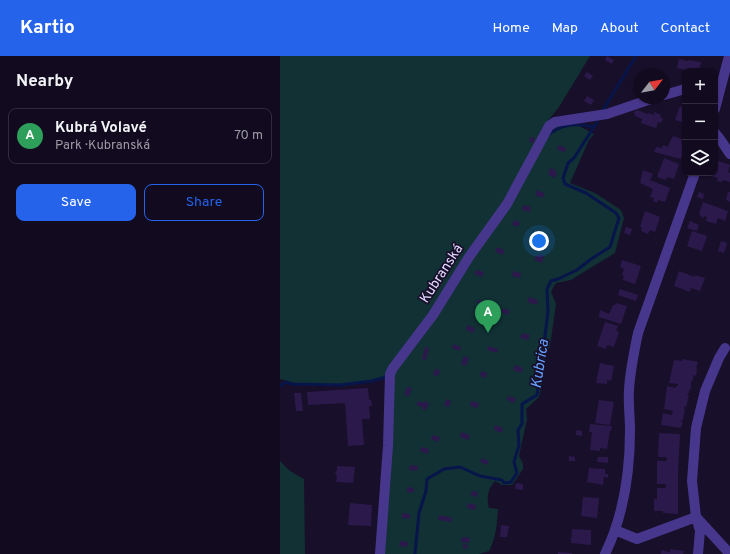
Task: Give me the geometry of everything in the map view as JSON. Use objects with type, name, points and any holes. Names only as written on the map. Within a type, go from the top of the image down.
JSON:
[{"type":"street","points":[[728,56],[718,89],[726,89],[730,84]]},
{"type":"street","points":[[670,93],[682,90]]},
{"type":"street","name":"Kubranská","points":[[380,554],[388,446],[390,374],[393,368],[433,315],[469,257],[507,204],[549,126],[555,122],[607,114],[636,104]]},
{"type":"street","points":[[718,137],[730,154]]},
{"type":"street","points":[[605,554],[623,505],[629,464],[629,390],[632,357],[638,333],[694,176]]},
{"type":"street","points":[[698,554],[700,531],[696,517],[692,481],[696,428],[705,391],[719,358],[725,348]]},
{"type":"street","points":[[615,530],[637,539],[696,517]]},
{"type":"street","points":[[696,517],[730,554]]},
{"type":"green space","points":[[280,56],[590,56],[559,107],[546,123],[514,187],[385,378],[346,386],[299,384],[280,379]]},
{"type":"green space","points":[[572,122],[594,134],[589,140],[570,183],[595,193],[621,210],[624,218],[615,253],[571,280],[556,283],[551,292],[556,304],[550,346],[542,366],[544,375],[539,397],[526,409],[527,419],[519,456],[523,464],[523,469],[512,485],[502,485],[495,481],[488,493],[489,508],[498,509],[496,531],[489,551],[479,554],[382,554],[394,375],[544,138],[556,126]]},
{"type":"green space","points":[[280,461],[290,471],[304,479],[305,554],[280,554]]},
{"type":"building","points":[[607,56],[614,60],[612,64],[605,60]]},
{"type":"building","points":[[679,59],[701,62],[700,68],[677,68]]},
{"type":"building","points":[[587,72],[593,76],[590,80],[584,76]]},
{"type":"building","points":[[587,96],[594,100],[591,105],[584,101]]},
{"type":"building","points":[[680,106],[682,107],[682,122],[675,120]]},
{"type":"building","points":[[637,110],[654,115],[654,112],[661,115],[660,117],[663,119],[661,123],[658,122],[656,128],[641,123],[642,119],[635,116],[634,112]]},
{"type":"building","points":[[673,136],[682,139],[681,159],[654,152],[656,147],[662,148],[663,145],[668,147]]},
{"type":"building","points":[[534,137],[535,142],[530,143],[529,138]]},
{"type":"building","points":[[559,145],[566,148],[565,152],[557,150]]},
{"type":"building","points":[[664,158],[679,164],[674,179],[667,177],[666,180],[657,177]]},
{"type":"building","points":[[718,161],[730,165],[728,172],[730,173],[730,182],[723,180],[722,182],[717,181],[718,178],[711,176],[718,176]]},
{"type":"building","points":[[550,168],[556,170],[555,173],[557,173],[555,178],[548,175]]},
{"type":"building","points":[[643,170],[653,174],[650,180],[670,188],[665,202],[658,200],[657,203],[653,201],[654,198],[650,197],[653,189],[640,183]]},
{"type":"building","points":[[537,190],[544,193],[543,198],[535,195]]},
{"type":"building","points":[[699,192],[704,194],[703,199],[697,197]]},
{"type":"building","points":[[728,192],[730,192],[730,202],[726,200]]},
{"type":"building","points":[[703,202],[728,211],[725,221],[718,218],[716,224],[706,221],[707,217],[704,216],[704,218],[700,216],[699,214]]},
{"type":"building","points":[[523,205],[531,207],[530,212],[522,210]]},
{"type":"building","points":[[645,211],[660,217],[655,232],[650,230],[648,234],[641,231],[642,228],[640,227]]},
{"type":"building","points":[[514,220],[520,222],[518,227],[512,225]]},
{"type":"building","points":[[690,221],[699,225],[697,231],[687,228]]},
{"type":"building","points":[[626,227],[632,229],[630,235],[624,233]]},
{"type":"building","points":[[692,231],[707,236],[702,251],[687,246]]},
{"type":"building","points":[[721,241],[727,243],[724,253],[718,251]]},
{"type":"building","points":[[497,247],[504,250],[503,255],[495,252]]},
{"type":"building","points":[[539,254],[544,256],[542,263],[534,260]]},
{"type":"building","points":[[622,260],[641,266],[635,284],[623,280],[624,276],[622,275],[624,269],[620,267]]},
{"type":"building","points":[[476,270],[484,272],[482,277],[474,274]]},
{"type":"building","points":[[513,271],[521,273],[520,278],[512,276]]},
{"type":"building","points":[[679,271],[695,277],[695,275],[705,278],[700,291],[691,288],[690,292],[674,286]]},
{"type":"building","points":[[620,289],[638,295],[636,301],[618,295]]},
{"type":"building","points":[[529,297],[538,300],[537,305],[527,302]]},
{"type":"building","points":[[478,300],[484,301],[483,305],[477,303]]},
{"type":"building","points":[[616,303],[627,306],[621,324],[599,317],[600,310],[609,314],[613,305]]},
{"type":"building","points":[[502,308],[509,310],[508,315],[501,312]]},
{"type":"building","points":[[605,322],[618,326],[616,331],[619,332],[614,347],[607,345],[606,349],[597,346]]},
{"type":"building","points":[[467,325],[475,328],[473,333],[466,330]]},
{"type":"building","points":[[522,333],[530,335],[528,340],[520,338]]},
{"type":"building","points":[[453,344],[461,347],[460,351],[452,348]]},
{"type":"building","points":[[488,346],[498,349],[497,353],[487,350]]},
{"type":"building","points":[[425,347],[429,348],[426,360],[422,359]]},
{"type":"building","points":[[464,356],[469,358],[466,366],[461,364]]},
{"type":"building","points":[[683,359],[698,362],[696,376],[694,375],[691,382],[691,389],[690,388],[687,395],[689,395],[686,407],[684,407],[685,409],[683,420],[681,422],[683,422],[681,428],[661,425],[663,413],[672,415],[673,411],[664,409],[667,386],[676,388],[676,386],[678,386],[678,384],[669,383],[674,360],[682,361]]},
{"type":"building","points":[[600,363],[614,366],[611,381],[607,380],[607,384],[596,383]]},
{"type":"building","points":[[515,365],[523,368],[521,373],[513,370]]},
{"type":"building","points":[[435,369],[440,370],[438,376],[433,375]]},
{"type":"building","points":[[481,371],[487,373],[486,378],[480,376]]},
{"type":"building","points":[[407,387],[412,388],[409,396],[404,395]]},
{"type":"building","points":[[368,388],[369,400],[371,400],[372,406],[369,406],[370,419],[362,419],[364,445],[348,446],[345,403],[308,405],[307,392]]},
{"type":"building","points":[[294,393],[301,393],[303,411],[296,411]]},
{"type":"building","points":[[508,396],[516,398],[514,403],[507,400]]},
{"type":"building","points":[[446,399],[451,401],[449,407],[444,406]]},
{"type":"building","points":[[599,400],[614,402],[610,425],[595,423]]},
{"type":"building","points":[[418,401],[429,403],[426,410],[416,405]]},
{"type":"building","points":[[471,401],[479,403],[477,408],[470,406]]},
{"type":"building","points":[[590,424],[612,426],[607,449],[600,448],[600,451],[590,450],[592,432],[589,432]]},
{"type":"building","points":[[495,425],[503,428],[502,433],[494,430]]},
{"type":"building","points":[[576,430],[582,431],[582,436],[576,435]]},
{"type":"building","points":[[461,432],[470,435],[468,440],[460,437]]},
{"type":"building","points":[[659,433],[680,434],[678,514],[654,511],[654,499],[657,499],[657,488],[666,488],[665,484],[657,484],[657,461],[666,461],[667,459],[666,457],[658,457]]},
{"type":"building","points":[[432,435],[440,437],[438,442],[431,439]]},
{"type":"building","points":[[421,447],[429,449],[428,454],[420,451]]},
{"type":"building","points":[[569,456],[575,457],[575,461],[569,461]]},
{"type":"building","points":[[598,457],[608,457],[608,463],[597,462]]},
{"type":"building","points":[[482,458],[489,461],[487,465],[480,462]]},
{"type":"building","points":[[410,465],[418,466],[417,471],[409,470]]},
{"type":"building","points":[[337,466],[355,467],[353,483],[336,482],[337,477],[335,472],[337,471]]},
{"type":"building","points":[[589,468],[605,469],[605,474],[608,474],[608,478],[604,477],[603,485],[587,482]]},
{"type":"building","points":[[516,483],[523,484],[523,490],[515,489]]},
{"type":"building","points":[[407,487],[414,488],[413,493],[407,492]]},
{"type":"building","points":[[472,491],[478,492],[477,497],[471,496]]},
{"type":"building","points":[[583,497],[599,498],[597,518],[581,516]]},
{"type":"building","points":[[350,503],[372,505],[371,526],[348,525]]},
{"type":"building","points":[[468,503],[476,505],[475,510],[467,508]]},
{"type":"building","points":[[402,513],[410,514],[410,519],[402,518]]},
{"type":"building","points":[[439,515],[452,518],[451,522],[438,520]]},
{"type":"building","points":[[501,525],[509,526],[507,537],[500,537]]},
{"type":"building","points":[[572,529],[591,530],[591,545],[571,543]]},
{"type":"building","points":[[462,537],[470,538],[469,543],[461,542]]},
{"type":"building","points":[[400,541],[408,542],[407,547],[399,546]]},
{"type":"building","points":[[463,544],[468,545],[467,549],[463,548]]},
{"type":"building","points":[[670,549],[684,551],[683,554],[661,554],[661,550],[670,552]]},
{"type":"building","points":[[558,552],[572,553],[572,554],[558,554]]},
{"type":"waterway","name":"Kubrica","points":[[603,110],[636,56]]},
{"type":"waterway","name":"Kubrica","points":[[415,554],[419,513],[426,491],[427,479],[444,469],[460,467],[480,476],[502,480],[504,483],[511,482],[517,473],[514,462],[519,445],[518,430],[522,424],[522,404],[537,395],[539,379],[538,364],[546,350],[544,344],[548,311],[547,289],[551,281],[577,270],[610,247],[619,218],[616,213],[586,193],[565,184],[563,178],[568,163],[574,158],[597,122]]},
{"type":"waterway","points":[[548,135],[553,131],[570,125],[593,127]]},
{"type":"waterway","points":[[280,386],[286,382],[292,384],[340,385],[372,381],[386,377],[386,375]]},
{"type":"place","name":"Kubrá Volavé","points":[[488,333]]}]
